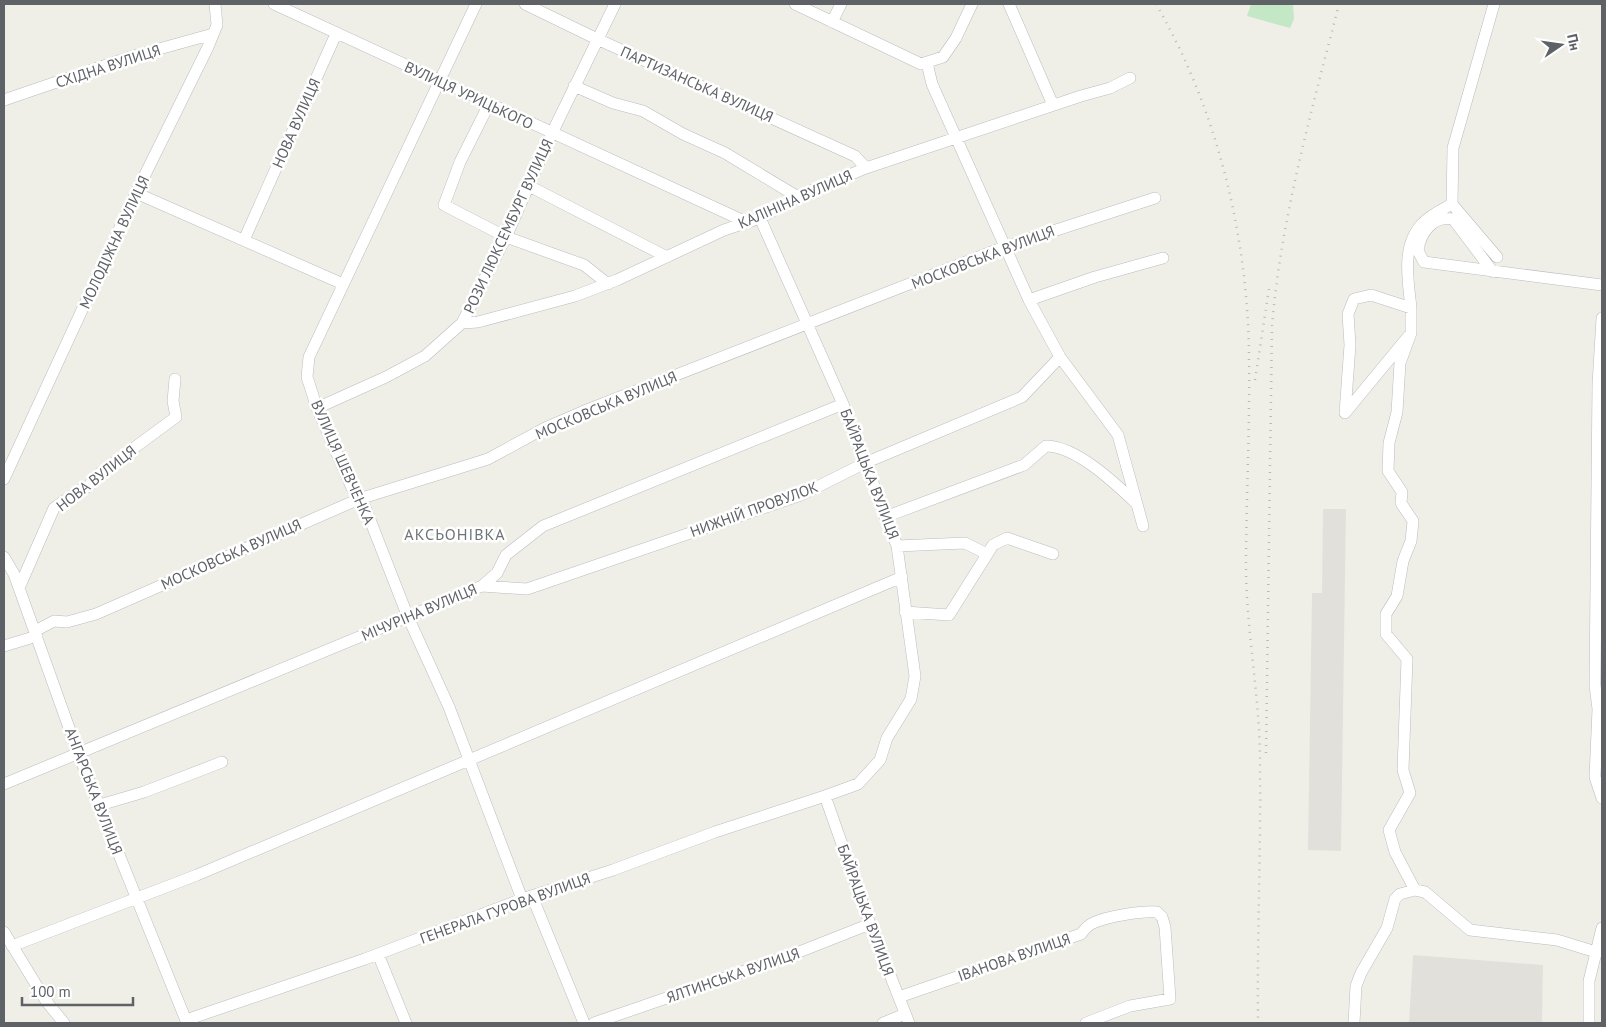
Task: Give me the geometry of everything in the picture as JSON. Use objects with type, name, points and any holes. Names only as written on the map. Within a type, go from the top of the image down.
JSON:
[{"type":"street","name":"МОЛОДІЖНА ВУЛИЦЯ","points":[[4,479],[136,193],[213,34],[218,16],[215,4]]},
{"type":"street","name":"ВУЛИЦЯ УРИЦЬКОГО","points":[[274,4],[746,222]]},
{"type":"street","name":"ВУЛИЦЯ ШЕВЧЕНКА","points":[[476,4],[308,357],[307,377],[352,488],[365,507],[408,617],[449,707],[527,898],[584,1023]]},
{"type":"street","name":"ПАРТИЗАНСЬКА ВУЛИЦЯ","points":[[525,4],[597,39],[855,156],[866,168]]},
{"type":"street","name":"РОЗИ ЛЮКСЕМБУРГ ВУЛИЦЯ","points":[[318,408],[386,377],[425,356],[462,323],[506,236],[574,86],[615,4]]},
{"type":"street","points":[[795,4],[924,63],[944,57],[960,32],[972,4]]},
{"type":"street","points":[[832,22],[841,4]]},
{"type":"street","points":[[1010,4],[1053,105]]},
{"type":"street","points":[[1494,4],[1453,148],[1452,204],[1497,257]]},
{"type":"street","name":"СХІДНА ВУЛИЦЯ","points":[[4,100],[130,57],[213,34]]},
{"type":"street","name":"НОВА ВУЛИЦЯ","points":[[244,240],[336,34]]},
{"type":"street","points":[[924,63],[1004,248],[1029,300],[1060,357],[1118,434],[1143,526]]},
{"type":"street","name":"КАЛІНІНА ВУЛИЦЯ","points":[[462,323],[478,322],[544,305],[608,284],[746,222],[760,218],[798,197],[866,168],[1053,105],[1110,88],[1130,78]]},
{"type":"street","points":[[574,86],[613,103],[643,111],[683,134],[725,153],[798,197]]},
{"type":"street","points":[[489,104],[460,162],[444,205],[506,236],[584,265],[608,284]]},
{"type":"street","points":[[529,186],[667,257]]},
{"type":"street","points":[[136,193],[343,284]]},
{"type":"street","name":"МОСКОВСЬКА ВУЛИЦЯ","points":[[4,646],[36,634],[54,621],[67,622],[96,614],[359,499],[488,459],[545,428],[589,409],[1004,248],[1155,198]]},
{"type":"street","points":[[1416,890],[1395,852],[1389,830],[1410,793],[1403,770],[1407,659],[1386,634],[1386,614],[1398,596],[1403,561],[1410,541],[1413,521],[1401,502],[1402,492],[1388,471],[1389,443],[1397,412],[1400,363],[1411,333],[1412,308],[1408,281],[1409,243],[1423,222],[1452,204]]},
{"type":"street","name":"БАЙРАЦЬКА ВУЛИЦЯ","points":[[760,218],[809,324],[843,404],[897,546],[915,676],[911,699],[887,738]]},
{"type":"street","points":[[1493,272],[1453,219],[1439,219],[1423,232],[1418,251],[1419,257],[1424,262],[1493,272],[1602,285]]},
{"type":"street","points":[[1029,300],[1095,277],[1163,258]]},
{"type":"street","points":[[1411,333],[1345,413],[1350,344],[1348,314],[1354,299],[1371,295],[1412,308]]},
{"type":"street","points":[[1602,318],[1598,384],[1595,685],[1598,709],[1595,777],[1602,798]]},
{"type":"street","name":"НИЖНІЙ ПРОВУЛОК","points":[[482,586],[527,589],[801,495],[865,463],[1022,396],[1060,357]]},
{"type":"street","name":"НОВА ВУЛИЦЯ","points":[[19,588],[54,508],[79,490],[89,486],[96,476],[176,417],[173,401],[175,379]]},
{"type":"street","name":"МІЧУРІНА ВУЛИЦЯ","points":[[4,784],[482,586],[497,573],[506,555],[543,526],[843,404]]},
{"type":"street","points":[[885,517],[1024,464],[1046,446],[1058,446],[1087,463],[1111,480],[1138,504]]},
{"type":"street","points":[[905,612],[949,615],[993,545],[1007,538],[1053,554]]},
{"type":"street","points":[[897,546],[964,544],[987,554]]},
{"type":"street","name":"АНГАРСЬКА ВУЛИЦЯ","points":[[4,557],[8,561],[19,588],[78,753],[187,1021]]},
{"type":"street","points":[[12,946],[197,875],[470,761],[902,576]]},
{"type":"street","name":"ГЕНЕРАЛА ГУРОВА ВУЛИЦЯ","points":[[187,1021],[378,954],[527,898],[614,870],[715,832],[858,784],[880,760],[887,738]]},
{"type":"street","points":[[100,805],[144,792],[222,762]]},
{"type":"street","name":"БАЙРАЦЬКА ВУЛИЦЯ","points":[[825,796],[870,924],[907,1019]]},
{"type":"street","points":[[1354,1023],[1356,986],[1361,973],[1387,928],[1394,900],[1400,894],[1416,890],[1425,892],[1470,930],[1557,940],[1599,952]]},
{"type":"street","name":"ІВАНОВА ВУЛИЦЯ","points":[[899,997],[1081,934],[1091,924],[1102,920],[1157,912],[1162,917],[1170,999],[1130,1006],[1086,1023]]},
{"type":"street","name":"ЯЛТИНСЬКА ВУЛИЦЯ","points":[[594,1023],[794,954],[870,924]]},
{"type":"street","points":[[1589,1023],[1589,981],[1599,952],[1602,928]]},
{"type":"street","points":[[4,932],[46,1000],[64,1023]]},
{"type":"street","points":[[378,954],[406,1023]]},
{"type":"street","points":[[883,1023],[907,1019]]},
{"type":"shaded area","points":[[1323,509],[1346,509],[1341,851],[1308,850],[1312,593],[1322,593]]},
{"type":"shaded area","points":[[1413,955],[1543,965],[1542,1023],[1409,1023]]},
{"type":"green space","points":[[1251,4],[1293,4],[1294,19],[1290,28],[1247,16]]},
{"type":"railway","points":[[1156,4],[1196,86],[1212,130],[1225,175],[1243,266],[1249,357],[1246,571],[1260,763],[1258,1023]]},
{"type":"railway","points":[[1266,753],[1272,326],[1276,285],[1290,204],[1308,124],[1339,4]]},
{"type":"railway","points":[[1255,380],[1269,289]]},
{"type":"district","name":"АКСЬОНІВКА","points":[[455,534]]}]
